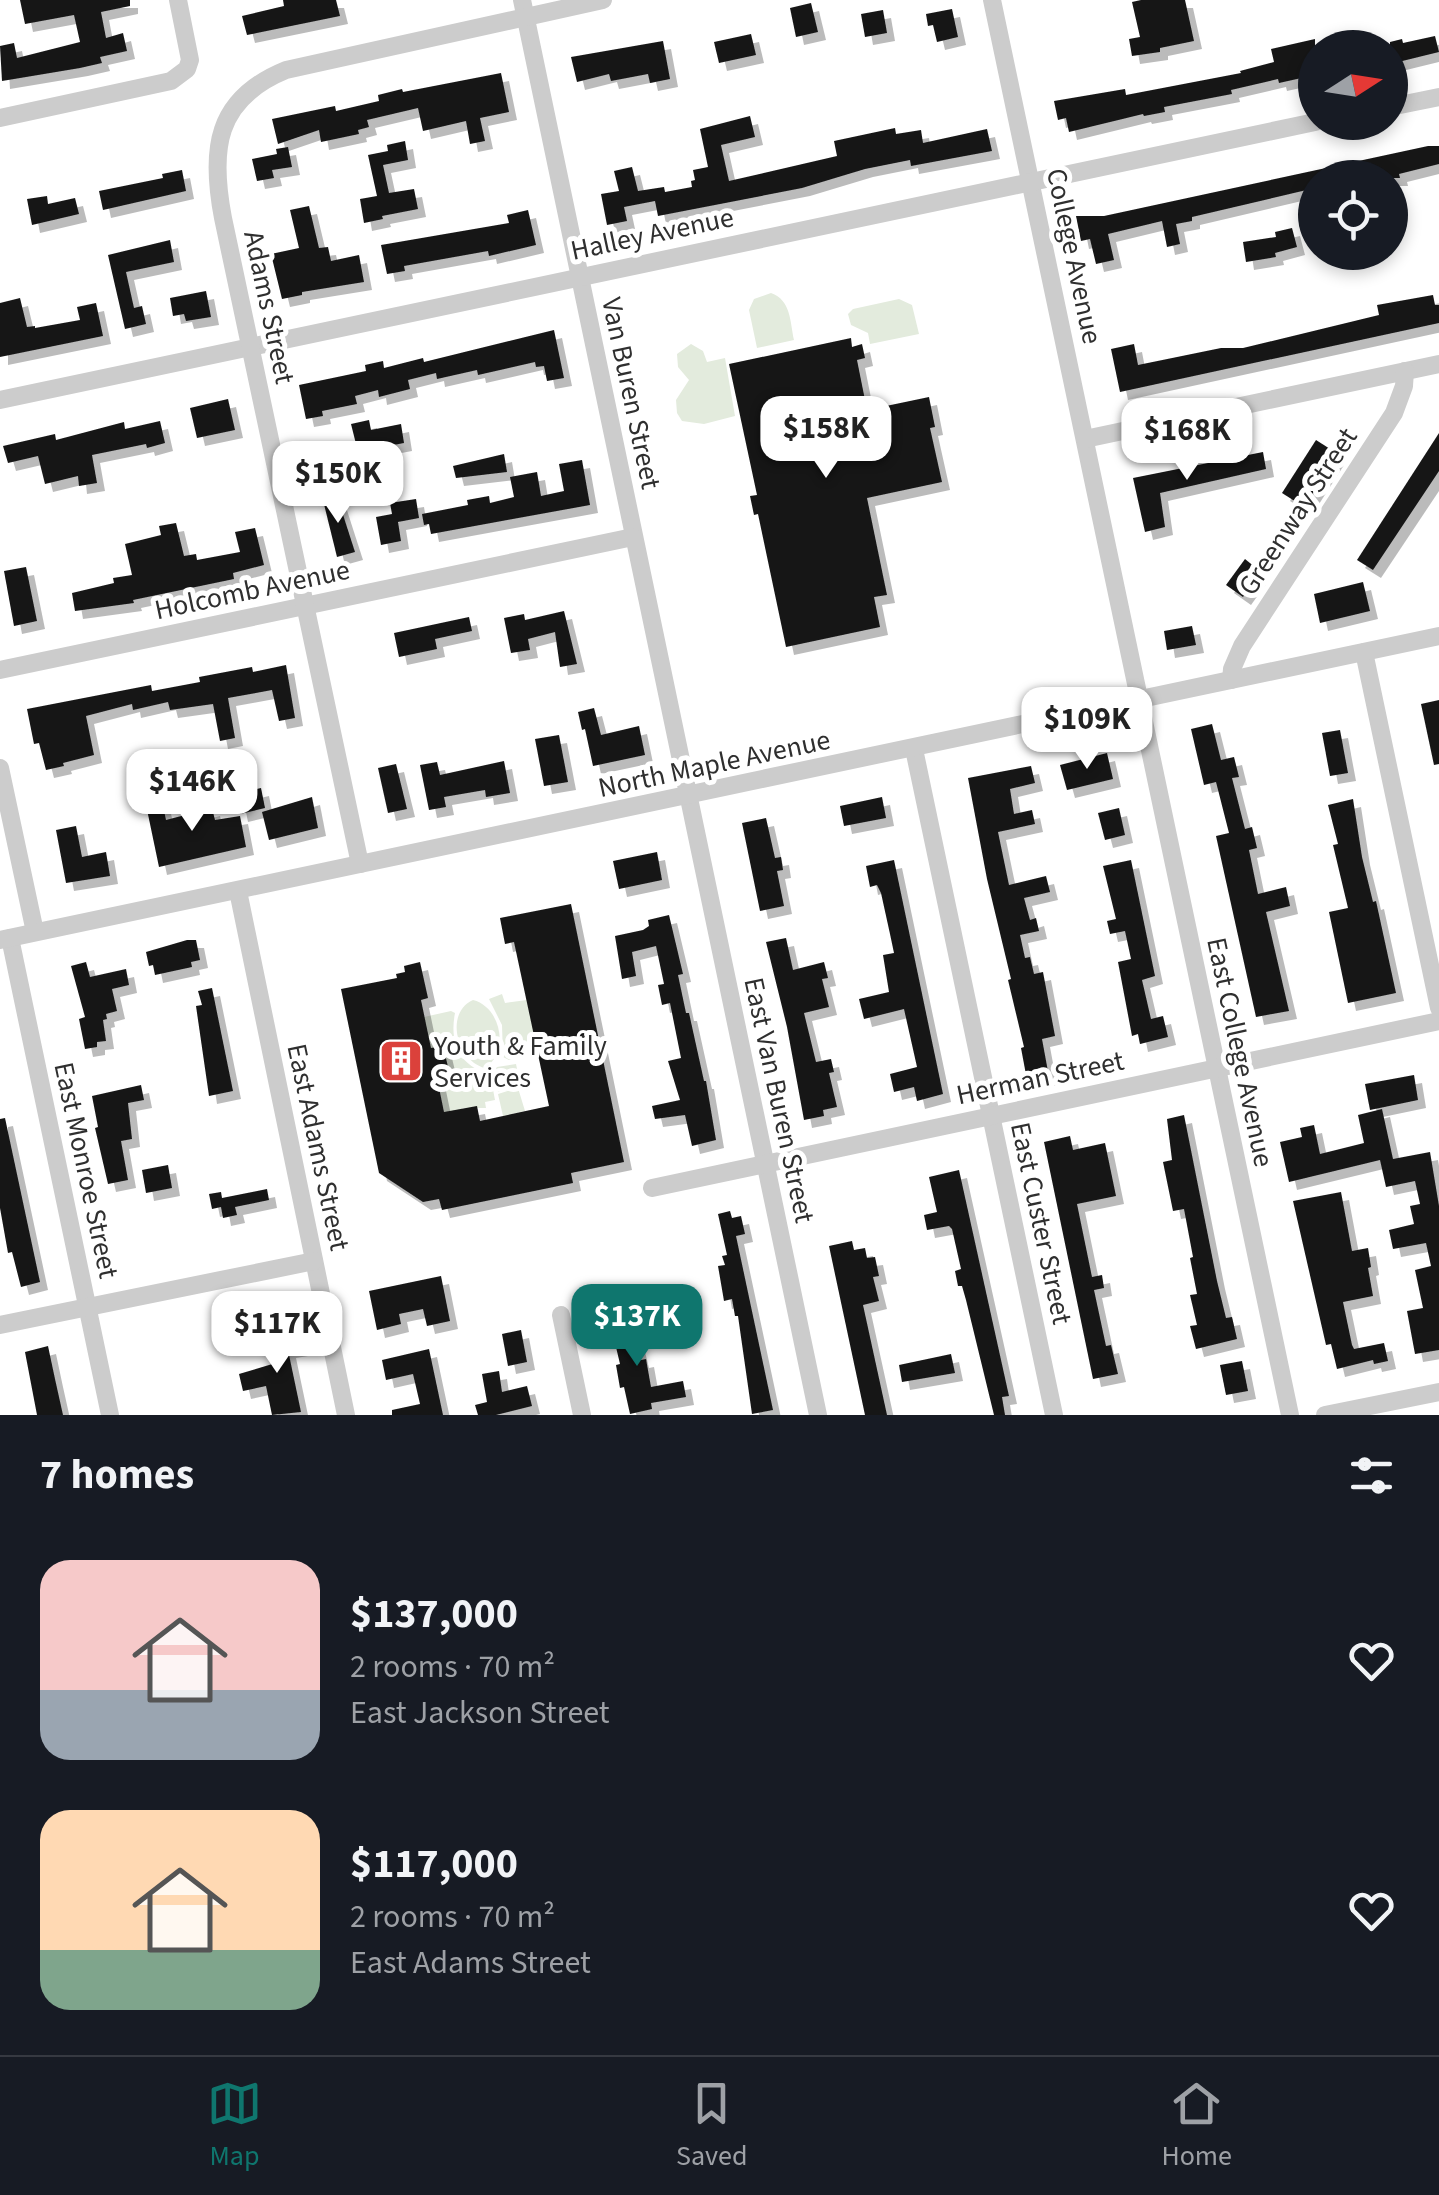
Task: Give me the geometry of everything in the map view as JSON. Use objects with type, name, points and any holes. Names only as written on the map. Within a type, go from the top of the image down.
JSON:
[{"type":"street","points":[[0,118],[156,86],[181,74],[190,60],[178,0]]},
{"type":"street","points":[[524,8],[604,0]]},
{"type":"street","name":"College Avenue","points":[[992,0],[1138,700]]},
{"type":"street","name":"Adams Street","points":[[360,864],[216,185],[216,151],[228,115],[255,86],[286,70],[524,8]]},
{"type":"street","name":"Van Buren Street","points":[[524,8],[688,796]]},
{"type":"street","points":[[1408,103],[1439,97]]},
{"type":"street","name":"Halley Avenue","points":[[0,400],[1298,126]]},
{"type":"street","points":[[1084,440],[1439,364]]},
{"type":"street","name":"Greenway Street","points":[[1231,680],[1242,646],[1394,413],[1405,371]]},
{"type":"street","name":"Holcomb Avenue","points":[[0,670],[633,538]]},
{"type":"street","name":"North Maple Avenue","points":[[5,939],[1439,636]]},
{"type":"street","points":[[1364,652],[1439,1008]]},
{"type":"street","name":"East College Avenue","points":[[1138,700],[1290,1415]]},
{"type":"street","name":"East Custer Street","points":[[914,749],[1054,1415]]},
{"type":"street","points":[[0,768],[35,932]]},
{"type":"street","name":"East Van Buren Street","points":[[688,796],[818,1415]]},
{"type":"street","name":"East Adams Street","points":[[238,891],[346,1415]]},
{"type":"street","name":"East Monroe Street","points":[[5,939],[110,1415]]},
{"type":"street","name":"Herman Street","points":[[652,1188],[1439,1021]]},
{"type":"street","points":[[0,1324],[314,1261]]},
{"type":"street","points":[[561,1315],[582,1415]]},
{"type":"street","points":[[1325,1415],[1439,1392]]},
{"type":"shaded area","points":[[771,293],[786,306],[794,340],[757,348],[749,310],[754,299]]},
{"type":"shaded area","points":[[899,299],[912,305],[919,334],[870,344],[868,333],[851,325],[848,314],[853,309]]},
{"type":"shaded area","points":[[691,344],[703,351],[707,362],[725,358],[735,416],[704,424],[682,421],[677,413],[676,400],[689,380],[678,367],[677,354]]},
{"type":"shaded area","points":[[502,994],[505,1003],[527,1000],[538,1052],[509,1060],[503,1057],[502,1025],[489,999]]},
{"type":"shaded area","points":[[473,1000],[490,1011],[499,1031],[498,1052],[485,1068],[467,1056],[458,1036],[459,1015]]},
{"type":"shaded area","points":[[455,1013],[454,1034],[459,1052],[471,1066],[490,1074],[495,1100],[485,1102],[486,1108],[464,1108],[445,1117],[436,1073],[448,1070],[443,1046],[431,1049],[424,1017]]},
{"type":"shaded area","points":[[516,1064],[525,1111],[503,1116],[498,1094],[517,1088],[498,1092],[493,1072],[497,1067]]},
{"type":"building","points":[[20,0],[130,0],[130,6],[101,12],[106,38],[123,33],[127,51],[100,57],[102,63],[2,81],[0,46],[14,43],[17,58],[80,42],[74,15],[25,24]]},
{"type":"building","points":[[283,0],[336,0],[340,16],[247,35],[242,16],[284,6]]},
{"type":"building","points":[[1185,0],[1194,41],[1132,56],[1129,39],[1140,37],[1132,2]]},
{"type":"building","points":[[811,3],[818,32],[796,37],[790,8]]},
{"type":"building","points":[[952,9],[958,37],[937,42],[926,14]]},
{"type":"building","points":[[883,10],[887,33],[865,37],[861,14]]},
{"type":"building","points":[[751,34],[756,55],[719,63],[714,42]]},
{"type":"building","points":[[1435,36],[1439,52],[1408,60],[1408,42]]},
{"type":"building","points":[[663,41],[670,79],[650,83],[648,74],[611,81],[609,74],[577,82],[571,57]]},
{"type":"building","points":[[1298,43],[1298,79],[1279,83],[1278,79],[1231,90],[1232,94],[1164,107],[1165,112],[1069,132],[1066,118],[1058,120],[1054,101],[1125,89],[1126,95],[1241,73],[1274,62],[1271,49]]},
{"type":"building","points":[[501,73],[509,112],[480,118],[485,141],[470,144],[466,121],[423,131],[418,108],[367,120],[369,127],[358,130],[359,134],[321,142],[319,130],[278,144],[272,119],[335,106],[336,111],[379,101],[378,95],[402,89],[403,92]]},
{"type":"building","points":[[750,116],[755,137],[721,145],[729,181],[837,156],[834,141],[895,128],[896,134],[921,130],[923,143],[987,129],[992,151],[911,166],[910,160],[802,188],[658,216],[655,201],[624,207],[627,221],[607,225],[601,194],[619,191],[614,171],[632,167],[638,191],[692,187],[693,170],[708,167],[700,129]]},
{"type":"building","points":[[405,141],[408,160],[383,165],[389,193],[414,189],[418,209],[364,223],[360,199],[377,196],[368,155],[388,151],[387,145]]},
{"type":"building","points":[[1439,146],[1439,164],[1408,172],[1408,160],[1363,160]]},
{"type":"building","points":[[288,147],[292,167],[272,170],[274,178],[257,181],[252,159],[277,154],[276,149]]},
{"type":"building","points":[[182,170],[186,191],[103,210],[99,191],[163,178],[162,174]]},
{"type":"building","points":[[1298,174],[1298,192],[1176,224],[1180,244],[1167,247],[1162,221],[1108,234],[1114,260],[1096,264],[1090,239],[1081,241],[1076,216],[1104,216]]},
{"type":"building","points":[[47,196],[48,204],[75,198],[79,214],[32,225],[27,199]]},
{"type":"building","points":[[309,206],[319,248],[328,247],[331,261],[359,255],[364,282],[282,299],[271,254],[299,248],[290,210]]},
{"type":"building","points":[[528,210],[536,245],[489,256],[488,251],[404,266],[405,271],[387,274],[381,245],[509,223],[507,215]]},
{"type":"building","points":[[1292,228],[1297,247],[1275,253],[1276,257],[1246,262],[1243,242],[1276,237],[1275,232]]},
{"type":"building","points":[[170,240],[174,262],[126,272],[134,308],[142,306],[146,324],[125,329],[108,255]]},
{"type":"building","points":[[206,291],[211,317],[186,321],[184,314],[173,316],[170,298]]},
{"type":"building","points":[[1433,295],[1435,305],[1439,305],[1439,323],[1120,392],[1111,349],[1134,344],[1138,365],[1221,348],[1243,348],[1379,315],[1377,305]]},
{"type":"building","points":[[20,298],[27,327],[35,328],[80,320],[77,307],[96,303],[103,336],[0,357],[0,303]]},
{"type":"building","points":[[554,330],[564,378],[547,381],[544,366],[536,367],[535,362],[478,375],[477,370],[437,379],[436,373],[408,380],[410,389],[379,397],[378,390],[355,396],[357,404],[322,411],[323,416],[306,419],[299,385],[366,371],[365,365],[383,361],[384,368],[423,358],[424,362]]},
{"type":"building","points":[[851,338],[852,347],[862,344],[865,358],[857,360],[867,410],[929,397],[935,427],[930,428],[942,482],[867,498],[887,595],[874,597],[880,627],[786,647],[758,514],[754,515],[750,496],[757,495],[729,364]]},
{"type":"building","points":[[228,399],[235,430],[197,438],[190,408]]},
{"type":"building","points":[[369,420],[371,430],[401,424],[404,443],[357,448],[351,424]]},
{"type":"building","points":[[160,421],[165,443],[92,455],[97,483],[79,486],[78,476],[45,484],[38,456],[8,463],[3,446],[55,434],[56,440],[124,422],[125,429]]},
{"type":"building","points":[[1439,433],[1439,471],[1373,570],[1357,560]]},
{"type":"building","points":[[1316,440],[1338,454],[1304,507],[1282,493]]},
{"type":"building","points":[[1263,452],[1266,469],[1160,493],[1165,527],[1145,532],[1133,478]]},
{"type":"building","points":[[504,454],[507,472],[456,478],[453,466]]},
{"type":"building","points":[[582,460],[590,505],[431,534],[429,524],[424,525],[422,514],[468,505],[467,500],[489,496],[490,503],[514,497],[510,477],[537,472],[541,496],[564,491],[559,464]]},
{"type":"building","points":[[336,493],[355,552],[337,557],[322,496]]},
{"type":"building","points":[[416,499],[419,518],[398,522],[401,541],[381,545],[376,517],[392,514],[390,503]]},
{"type":"building","points":[[176,523],[184,556],[196,554],[197,560],[240,552],[235,532],[255,528],[264,565],[233,573],[234,579],[133,600],[134,603],[75,611],[72,593],[132,575],[125,544],[161,535],[159,526]]},
{"type":"building","points":[[1245,559],[1261,572],[1243,597],[1226,585]]},
{"type":"building","points":[[26,567],[37,621],[14,626],[4,571]]},
{"type":"building","points":[[1363,582],[1370,611],[1320,623],[1314,594]]},
{"type":"building","points":[[564,611],[577,664],[560,667],[555,632],[528,639],[530,650],[511,653],[504,618],[524,614],[525,620]]},
{"type":"building","points":[[469,617],[472,631],[435,639],[437,649],[399,657],[394,633]]},
{"type":"building","points":[[1192,626],[1196,645],[1167,650],[1164,631]]},
{"type":"building","points":[[286,665],[295,718],[279,721],[272,690],[228,698],[235,738],[220,741],[213,704],[170,710],[168,702],[133,710],[132,704],[86,716],[94,755],[63,763],[64,766],[46,770],[39,743],[34,744],[27,709],[151,685],[152,691],[252,667],[253,672]]},
{"type":"building","points":[[1439,700],[1439,764],[1434,765],[1421,704]]},
{"type":"building","points":[[594,708],[601,735],[639,726],[645,755],[593,766],[578,712]]},
{"type":"building","points":[[1212,724],[1221,760],[1234,757],[1239,777],[1232,778],[1245,829],[1252,827],[1257,848],[1249,850],[1258,894],[1286,887],[1290,906],[1266,912],[1289,1011],[1256,1017],[1216,836],[1229,833],[1216,782],[1204,785],[1191,729]]},
{"type":"building","points":[[1340,730],[1348,773],[1330,776],[1322,733]]},
{"type":"building","points":[[559,735],[568,782],[544,786],[535,739]]},
{"type":"building","points":[[1107,753],[1113,779],[1067,790],[1060,765]]},
{"type":"building","points":[[504,761],[510,793],[486,797],[485,790],[444,797],[446,807],[429,810],[420,765],[437,762],[440,775]]},
{"type":"building","points":[[396,764],[407,809],[388,813],[378,768]]},
{"type":"building","points":[[1031,766],[1035,783],[1010,789],[1014,814],[1032,810],[1035,824],[998,832],[1009,885],[1046,876],[1050,892],[1024,898],[1030,920],[1036,918],[1039,931],[1020,935],[1025,958],[1030,957],[1034,974],[1043,972],[1055,1036],[1042,1039],[1049,1077],[1027,1080],[1021,1048],[1024,1047],[1008,980],[1011,979],[968,778]]},
{"type":"building","points":[[261,788],[265,808],[240,814],[236,794]]},
{"type":"building","points":[[161,796],[166,820],[212,808],[215,820],[240,816],[246,847],[159,867],[145,800]]},
{"type":"building","points":[[312,797],[318,828],[269,840],[262,812]]},
{"type":"building","points":[[882,797],[886,818],[844,826],[840,806]]},
{"type":"building","points":[[1353,799],[1362,857],[1396,993],[1348,1003],[1329,912],[1348,908],[1328,805]]},
{"type":"building","points":[[1119,808],[1125,835],[1105,840],[1098,813]]},
{"type":"building","points":[[766,818],[775,858],[781,857],[783,870],[777,871],[784,906],[760,911],[742,823]]},
{"type":"building","points":[[76,826],[82,857],[106,852],[110,876],[66,883],[56,830]]},
{"type":"building","points":[[657,852],[662,880],[619,889],[613,861]]},
{"type":"building","points":[[894,860],[943,1094],[917,1101],[914,1087],[894,1092],[890,1074],[917,1067],[904,1009],[864,1019],[859,999],[889,992],[883,955],[894,953],[881,893],[877,885],[870,887],[866,866]]},
{"type":"building","points":[[1131,860],[1155,976],[1142,980],[1151,1019],[1163,1016],[1168,1037],[1140,1044],[1138,1034],[1132,1036],[1118,962],[1131,959],[1125,931],[1110,934],[1107,921],[1116,919],[1103,866]]},
{"type":"building","name":"Youth & Family Services","points":[[571,904],[624,1162],[571,1173],[573,1183],[442,1210],[439,1199],[423,1202],[379,1173],[341,989],[397,978],[396,974],[405,972],[404,966],[420,962],[428,998],[421,1000],[431,1048],[443,1046],[449,1071],[436,1073],[444,1112],[477,1106],[480,1121],[549,1106],[514,942],[505,944],[500,918]]},
{"type":"building","points":[[669,915],[683,974],[678,975],[706,1081],[716,1140],[692,1146],[685,1115],[655,1119],[652,1106],[680,1100],[668,1061],[681,1058],[670,1003],[662,1005],[658,985],[664,984],[656,946],[632,952],[636,976],[622,979],[615,936],[643,930],[649,926],[648,920]]},
{"type":"building","points":[[786,938],[793,970],[824,962],[828,978],[822,979],[829,1007],[804,1013],[816,1062],[831,1059],[834,1072],[829,1073],[837,1107],[823,1110],[824,1116],[804,1120],[766,942]]},
{"type":"building","points":[[196,940],[200,960],[191,962],[192,967],[155,975],[146,952]]},
{"type":"building","points":[[86,962],[90,977],[126,969],[129,985],[112,989],[117,1011],[106,1014],[107,1019],[103,1020],[106,1041],[85,1049],[79,1019],[85,1017],[71,966]]},
{"type":"building","points":[[212,988],[233,1091],[209,1096],[196,1006],[202,1005],[198,991]]},
{"type":"building","points":[[1414,1075],[1418,1100],[1370,1110],[1365,1084]]},
{"type":"building","points":[[141,1085],[144,1100],[128,1103],[132,1139],[121,1141],[128,1180],[108,1184],[92,1096]]},
{"type":"building","points":[[1382,1109],[1393,1159],[1430,1152],[1439,1206],[1439,1350],[1415,1354],[1407,1311],[1423,1308],[1415,1270],[1431,1266],[1426,1243],[1393,1249],[1389,1230],[1414,1224],[1410,1206],[1420,1204],[1415,1181],[1386,1187],[1380,1160],[1289,1182],[1280,1142],[1302,1137],[1300,1128],[1314,1125],[1320,1154],[1364,1143],[1358,1115]]},
{"type":"building","points":[[1184,1115],[1217,1281],[1226,1318],[1232,1317],[1237,1339],[1196,1349],[1190,1326],[1197,1325],[1190,1295],[1197,1294],[1190,1258],[1193,1257],[1184,1209],[1173,1211],[1163,1162],[1172,1160],[1167,1119]]},
{"type":"building","points":[[5,1118],[40,1282],[21,1287],[12,1252],[8,1253],[0,1208],[0,1119]]},
{"type":"building","points":[[1070,1136],[1073,1150],[1105,1143],[1116,1196],[1077,1204],[1092,1277],[1102,1275],[1104,1288],[1094,1290],[1106,1346],[1111,1345],[1118,1374],[1093,1379],[1044,1142]]},
{"type":"building","points":[[168,1165],[172,1188],[146,1193],[142,1170]]},
{"type":"building","points":[[959,1170],[1009,1396],[1002,1397],[1005,1415],[994,1415],[966,1300],[962,1286],[958,1286],[955,1271],[961,1269],[952,1229],[949,1226],[927,1230],[924,1215],[937,1212],[929,1177]]},
{"type":"building","points":[[267,1189],[269,1200],[235,1207],[237,1215],[223,1218],[221,1207],[212,1209],[209,1194],[221,1192],[222,1198]]},
{"type":"building","points":[[1341,1192],[1352,1251],[1368,1248],[1371,1267],[1368,1268],[1373,1296],[1343,1302],[1352,1345],[1354,1349],[1384,1343],[1388,1361],[1374,1364],[1373,1360],[1337,1369],[1331,1344],[1326,1345],[1293,1201]]},
{"type":"building","points":[[730,1211],[732,1218],[741,1216],[745,1234],[736,1236],[773,1410],[752,1414],[738,1316],[732,1299],[724,1301],[718,1266],[725,1265],[722,1256],[727,1255],[718,1214]]},
{"type":"building","points":[[852,1241],[854,1250],[865,1248],[867,1258],[875,1257],[879,1276],[873,1277],[879,1301],[863,1305],[887,1415],[865,1415],[829,1246]]},
{"type":"building","points":[[441,1276],[450,1321],[427,1326],[423,1309],[399,1314],[401,1324],[377,1330],[369,1291]]},
{"type":"building","points":[[273,1307],[278,1326],[241,1335],[236,1315]]},
{"type":"building","points":[[628,1308],[641,1360],[646,1359],[651,1387],[683,1381],[686,1397],[651,1403],[652,1409],[630,1414],[624,1387],[620,1388],[616,1365],[620,1364],[608,1313]]},
{"type":"building","points":[[296,1328],[300,1348],[288,1350],[301,1412],[272,1415],[266,1386],[243,1391],[239,1374],[279,1362],[272,1333]]},
{"type":"building","points":[[521,1330],[527,1362],[508,1366],[502,1334]]},
{"type":"building","points":[[48,1346],[63,1415],[37,1415],[25,1352]]},
{"type":"building","points":[[429,1349],[443,1415],[392,1415],[392,1410],[420,1404],[413,1374],[386,1380],[382,1360]]},
{"type":"building","points":[[951,1354],[955,1373],[902,1382],[899,1365]]},
{"type":"building","points":[[1242,1361],[1248,1391],[1226,1395],[1220,1365]]},
{"type":"building","points":[[499,1371],[502,1392],[527,1386],[532,1406],[478,1415],[475,1405],[487,1402],[482,1374]]},
{"type":"place","name":"Youth & Family Services","points":[[401,1061]]}]
